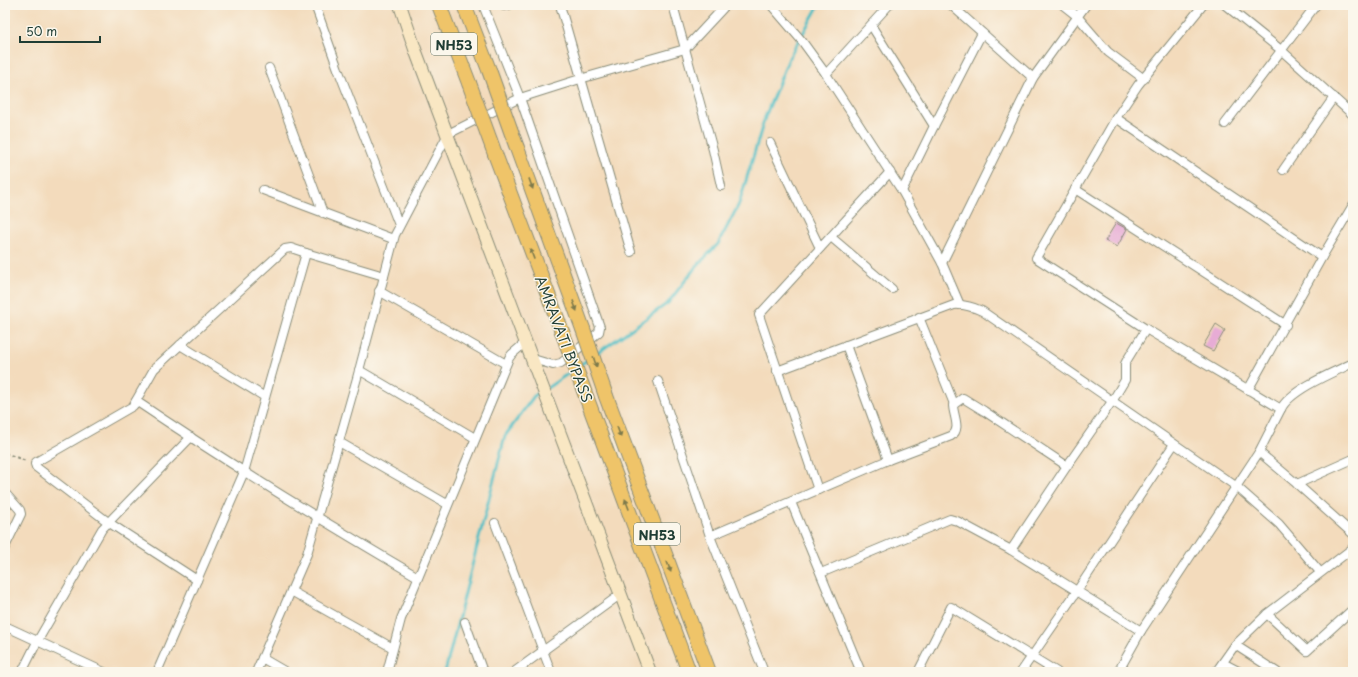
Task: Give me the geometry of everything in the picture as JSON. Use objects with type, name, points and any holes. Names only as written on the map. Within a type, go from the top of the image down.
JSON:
[{"type":"highway","name":"AMRAVATI BYPASS","points":[[439,5],[689,672]]},
{"type":"highway","name":"AMRAVATI BYPASS","points":[[464,5],[584,329],[606,396],[708,672]]},
{"type":"highway","points":[[671,622],[687,615]]},
{"type":"main road","points":[[400,5],[416,52],[542,382],[650,672]]},
{"type":"street","points":[[315,5],[338,69],[399,225]]},
{"type":"street","points":[[483,5],[520,98],[600,327],[599,332],[561,363],[553,365],[533,359]]},
{"type":"street","points":[[560,5],[580,79],[631,252]]},
{"type":"street","points":[[673,5],[722,186]]},
{"type":"street","points":[[256,672],[307,554],[359,370],[393,239],[448,134],[520,98],[685,49],[726,5]]},
{"type":"street","points":[[771,5],[802,41],[826,74],[902,191],[942,263],[960,305]]},
{"type":"street","points":[[826,74],[889,5]]},
{"type":"street","points":[[951,5],[1033,78]]},
{"type":"street","points":[[1063,5],[1077,16],[1108,52],[1144,79]]},
{"type":"street","points":[[942,263],[1033,78],[1086,5]]},
{"type":"street","points":[[1203,5],[1144,79],[1116,118],[1036,258],[1146,329],[1281,409]]},
{"type":"street","points":[[1225,5],[1281,50],[1353,114]]},
{"type":"street","points":[[1225,124],[1316,5]]},
{"type":"street","points":[[871,25],[934,126]]},
{"type":"street","points":[[902,191],[982,32]]},
{"type":"street","points":[[269,68],[323,213]]},
{"type":"street","points":[[1283,170],[1334,97]]},
{"type":"street","points":[[1116,118],[1322,257]]},
{"type":"street","points":[[770,143],[820,248]]},
{"type":"street","points":[[818,490],[759,315],[890,172]]},
{"type":"street","points":[[1075,189],[1286,325]]},
{"type":"street","points":[[263,190],[393,239]]},
{"type":"street","points":[[1248,390],[1286,325],[1322,257],[1353,205]]},
{"type":"street","points":[[831,236],[892,289]]},
{"type":"street","points":[[197,580],[108,522],[36,467],[36,462],[128,409],[136,401],[154,369],[285,249],[291,248],[384,276]]},
{"type":"street","points":[[157,672],[244,472],[306,253]]},
{"type":"street","points":[[379,290],[506,364]]},
{"type":"street","points":[[777,371],[954,305],[960,305],[982,311],[1237,487],[1279,524],[1320,572]]},
{"type":"street","points":[[710,536],[888,460],[954,434],[957,429],[952,406],[954,404],[919,317]]},
{"type":"street","points":[[1011,550],[1113,400],[1125,380],[1125,364],[1146,329]]},
{"type":"street","points":[[388,672],[401,619],[475,438],[506,364],[512,354],[526,342]]},
{"type":"street","points":[[180,345],[265,397]]},
{"type":"street","points":[[846,345],[888,460]]},
{"type":"street","points":[[1118,672],[1141,631],[1259,452],[1287,400],[1324,376],[1353,363]]},
{"type":"street","points":[[359,370],[475,438]]},
{"type":"street","points":[[658,381],[710,536],[764,672]]},
{"type":"street","points":[[954,404],[963,398],[966,399],[1067,466]]},
{"type":"street","points":[[136,401],[317,518],[418,577]]},
{"type":"street","points":[[22,672],[96,539],[108,522],[191,437]]},
{"type":"street","points":[[339,442],[448,504]]},
{"type":"street","points":[[1021,672],[1077,592],[1174,444]]},
{"type":"street","points":[[1259,452],[1353,534]]},
{"type":"street","points":[[1297,484],[1353,459]]},
{"type":"street","points":[[5,493],[22,514],[5,547]]},
{"type":"street","points":[[791,502],[861,672]]},
{"type":"street","points":[[821,573],[950,519],[958,521],[1011,550],[1141,631]]},
{"type":"street","points":[[494,523],[552,672]]},
{"type":"street","points":[[1216,672],[1235,645],[1267,614],[1353,548]]},
{"type":"street","points":[[291,591],[393,648]]},
{"type":"street","points":[[514,672],[621,594]]},
{"type":"street","points":[[918,672],[951,607],[1057,672]]},
{"type":"street","points":[[1267,614],[1307,651],[1353,609]]},
{"type":"street","points":[[465,622],[484,672]]},
{"type":"street","points":[[5,626],[104,672]]},
{"type":"street","points":[[1235,645],[1277,672]]},
{"type":"street","points":[[262,658],[286,672]]},
{"type":"street","points":[[1223,663],[1240,672]]},
{"type":"path","points":[[5,453],[35,464]]},
{"type":"building","points":[[1116,223],[1127,229],[1117,247],[1105,241]]},
{"type":"building","points":[[1216,324],[1225,330],[1213,351],[1203,346]]},
{"type":"waterway","points":[[596,354],[668,303],[695,268],[718,244],[739,204],[765,117],[789,58],[819,5]]},
{"type":"waterway","points":[[580,365],[590,358]]},
{"type":"waterway","points":[[547,388],[572,371]]},
{"type":"waterway","points":[[445,672],[505,436],[534,396],[540,392]]}]
